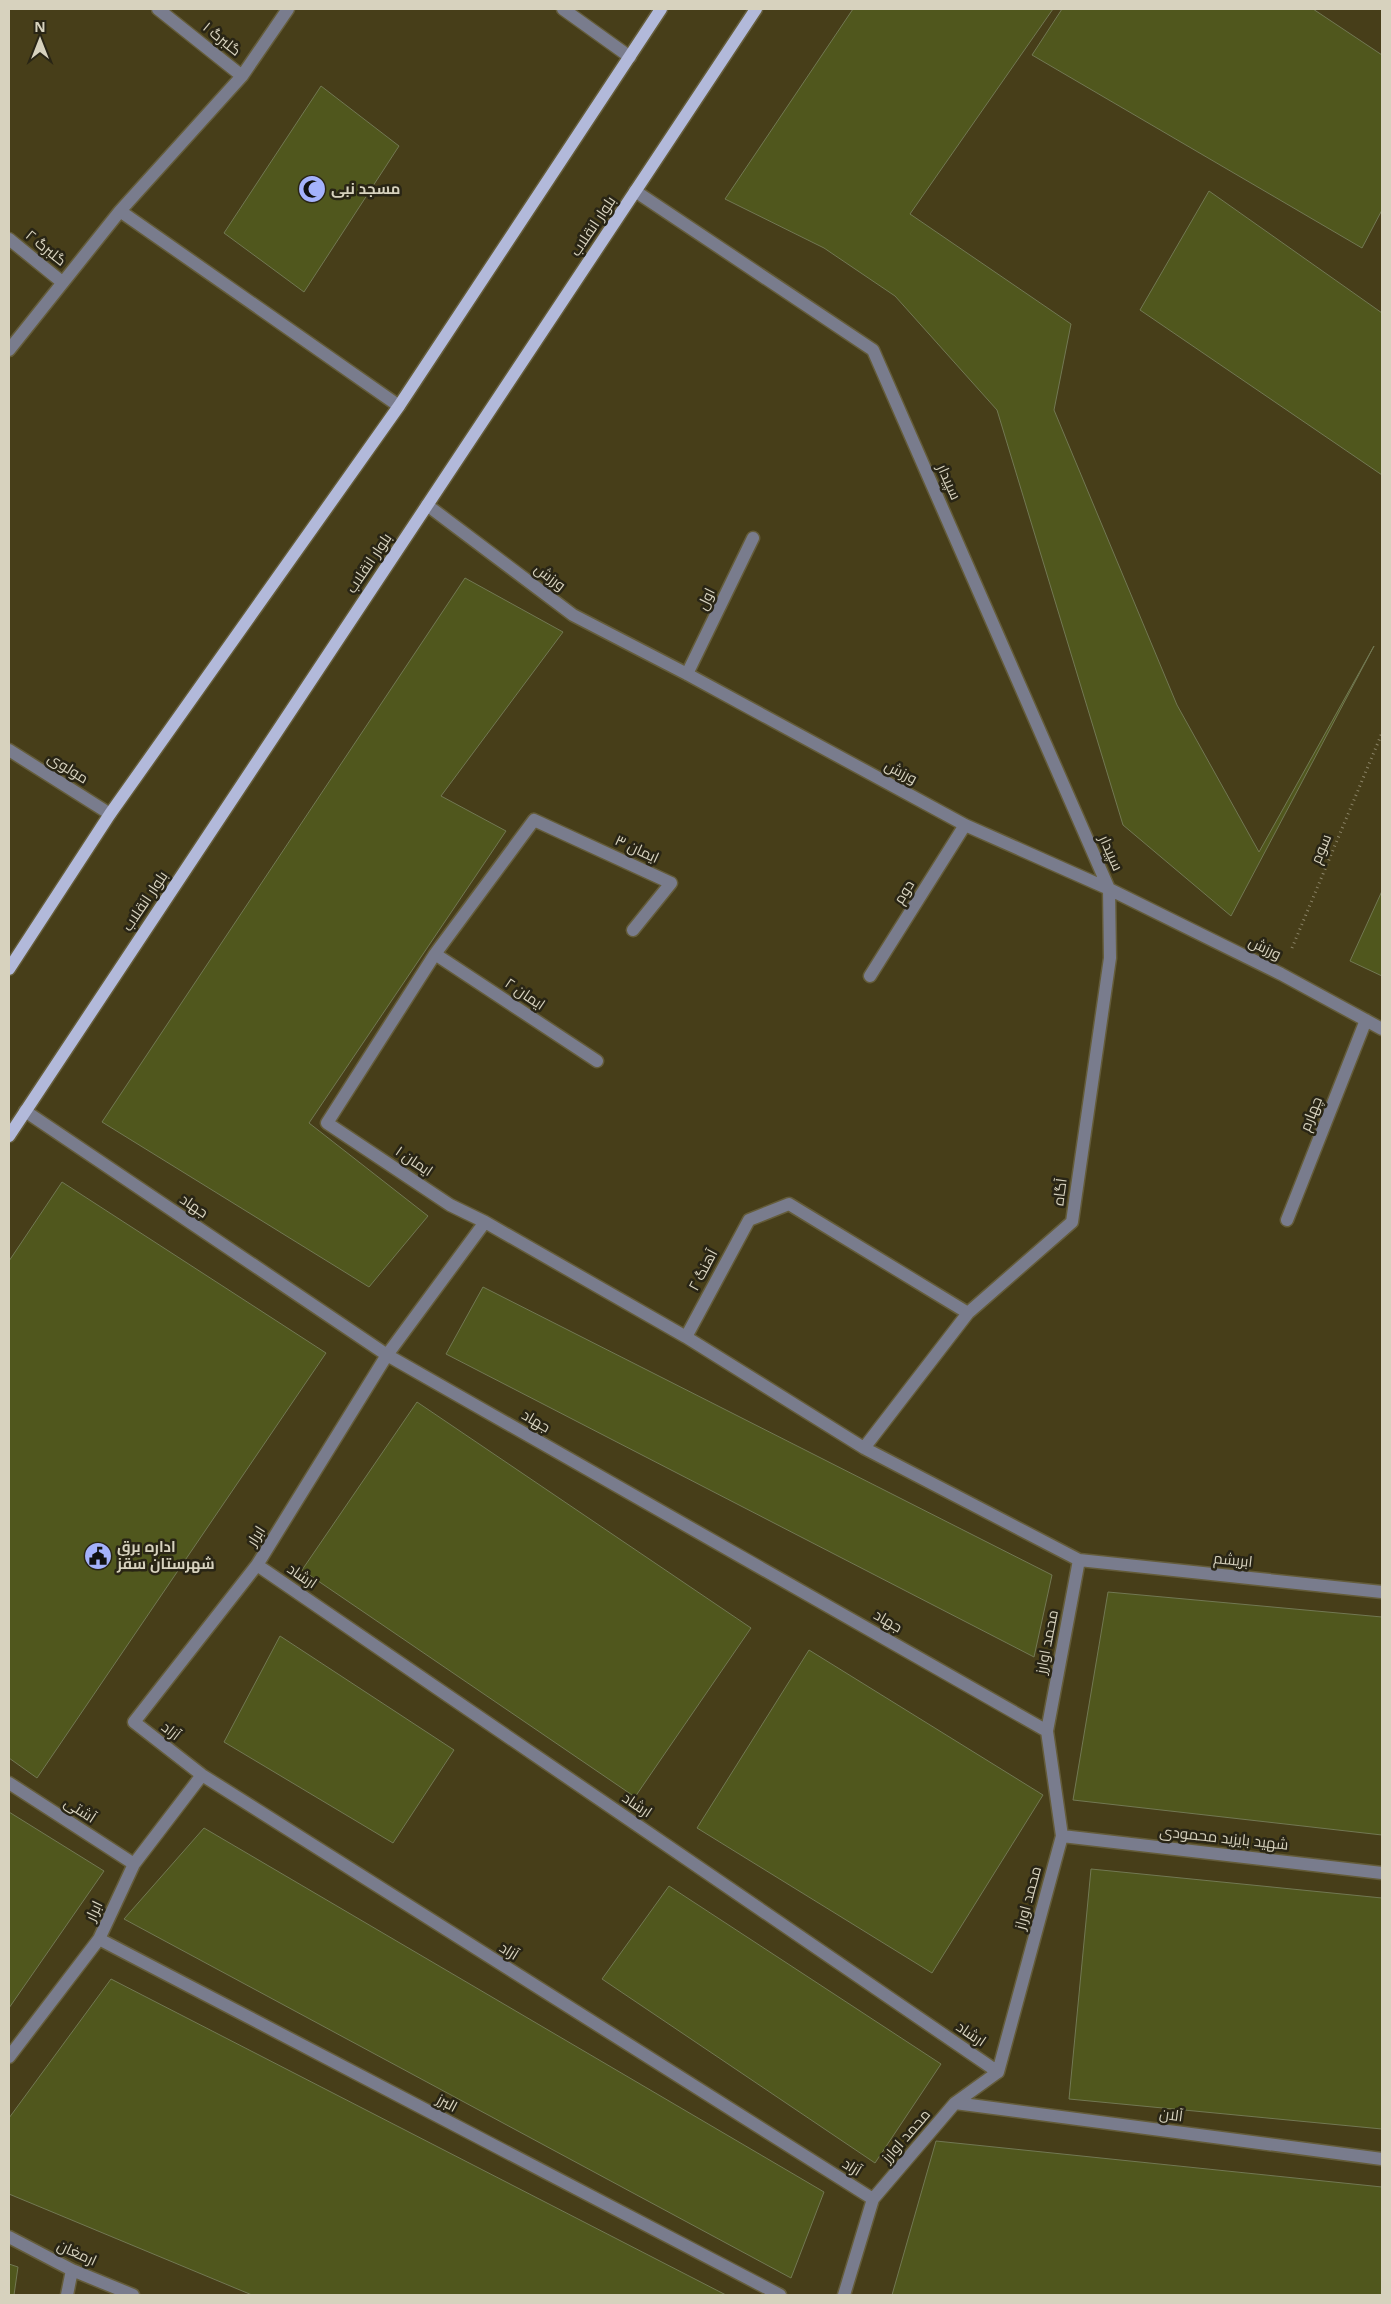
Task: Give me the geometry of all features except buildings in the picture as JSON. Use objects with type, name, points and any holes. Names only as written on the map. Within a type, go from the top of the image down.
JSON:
[{"type":"main road","points":[[9,969],[110,814],[399,406],[661,9]]},
{"type":"main road","name":"بلوار انقلاب","points":[[9,1136],[756,9]]},
{"type":"street","name":"گلبرگ ۱","points":[[158,9],[242,76]]},
{"type":"street","points":[[9,350],[120,211],[242,76],[288,9]]},
{"type":"street","points":[[563,9],[630,57]]},
{"type":"street","name":"سپیدار","points":[[635,192],[873,350],[1109,889]]},
{"type":"street","points":[[120,211],[399,406]]},
{"type":"street","name":"گلبرگ ۲","points":[[9,239],[62,282]]},
{"type":"street","name":"ورزش","points":[[427,505],[574,615],[965,825],[1109,889],[1281,974],[1382,1029]]},
{"type":"street","name":"اول","points":[[687,674],[753,538]]},
{"type":"street","name":"مولوی","points":[[9,750],[110,814]]},
{"type":"street","name":"ایمان ۳","points":[[435,954],[534,820],[671,882],[633,930]]},
{"type":"street","name":"دوم","points":[[870,976],[965,825]]},
{"type":"street","name":"آگاه","points":[[864,1448],[968,1312],[1072,1222],[1110,958],[1109,889]]},
{"type":"street","name":"ایمان ۲","points":[[435,954],[597,1061]]},
{"type":"street","name":"ایمان ۱","points":[[435,954],[327,1123],[450,1205],[485,1222],[686,1337],[864,1448],[1079,1560]]},
{"type":"street","name":"چهارم","points":[[1287,1220],[1366,1020]]},
{"type":"street","name":"جهاد","points":[[25,1111],[387,1355],[1047,1731]]},
{"type":"street","name":"آهنگ ۲","points":[[686,1337],[749,1220],[789,1204],[968,1312]]},
{"type":"street","name":"ابرار","points":[[134,1722],[257,1565],[387,1355],[485,1222]]},
{"type":"street","name":"محمد اوارز","points":[[1047,1731],[1079,1560]]},
{"type":"street","name":"ابریشم","points":[[1079,1560],[1382,1592]]},
{"type":"street","name":"ارشاد","points":[[257,1565],[998,2072]]},
{"type":"street","name":"آزاد","points":[[134,1722],[202,1775],[873,2200]]},
{"type":"street","name":"محمد اوراز","points":[[998,2072],[1062,1836],[1047,1731]]},
{"type":"street","name":"ابرار","points":[[9,2057],[98,1939],[134,1864],[202,1775]]},
{"type":"street","name":"آشتی","points":[[9,1783],[134,1864]]},
{"type":"street","name":"شهید بایزید محمودی","points":[[1062,1836],[1382,1872]]},
{"type":"street","name":"البرز","points":[[98,1939],[780,2295]]},
{"type":"street","name":"محمد اوارز","points":[[844,2295],[873,2200],[955,2103],[998,2072]]},
{"type":"street","name":"آلان","points":[[955,2103],[1382,2158]]},
{"type":"street","name":"ارمغان","points":[[9,2237],[72,2270],[133,2295]]},
{"type":"street","points":[[66,2295],[72,2270]]},
{"type":"path","name":"سوم","points":[[1281,974],[1382,733]]},
{"type":"place","name":"مسجد نبی","points":[[312,189]]},
{"type":"place","name":"اداره برق شهرستان سقز","points":[[98,1556]]}]
